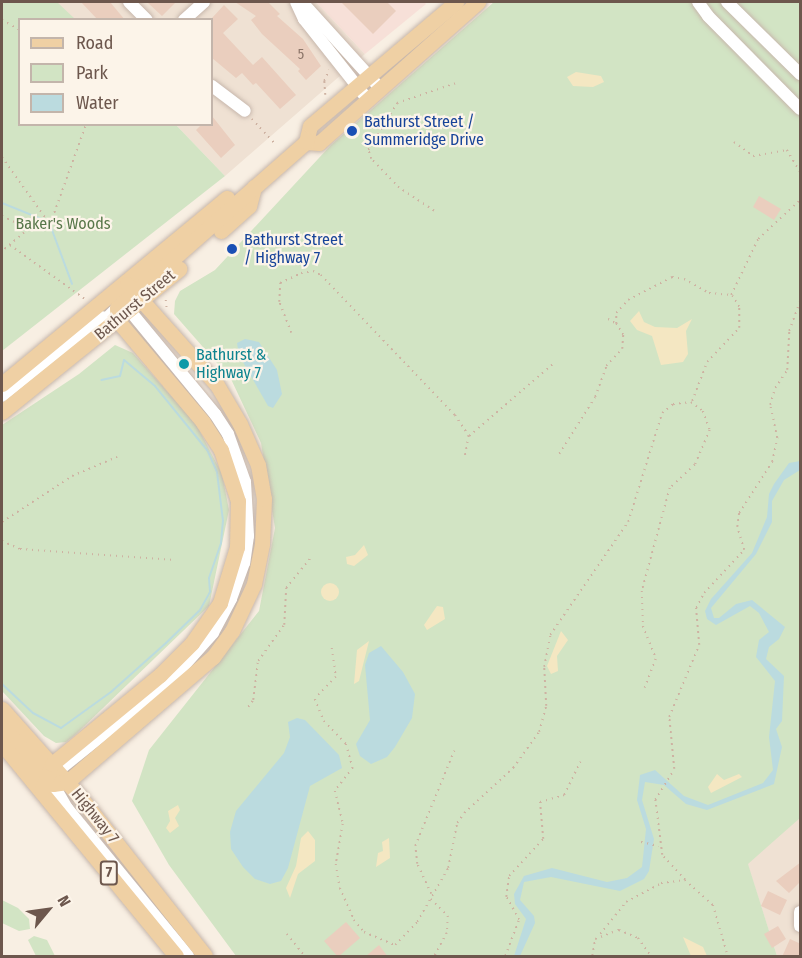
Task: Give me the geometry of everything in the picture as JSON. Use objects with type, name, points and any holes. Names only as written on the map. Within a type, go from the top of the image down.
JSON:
[{"type":"main road","name":"Bathurst Street","points":[[2,412],[43,381],[119,313],[135,292],[235,192],[254,186],[306,142],[310,126],[456,2]]},
{"type":"main road","name":"Bathurst Street","points":[[306,142],[319,143],[478,2]]},
{"type":"main road","name":"Bathurst Street","points":[[2,384],[135,292],[249,206],[254,186]]},
{"type":"main road","points":[[53,778],[111,745],[198,672],[219,648],[246,607],[262,544],[264,499],[258,465],[240,424],[217,385],[135,292]]},
{"type":"main road","points":[[53,778],[192,643],[220,603],[237,547],[237,501],[221,450],[204,422],[119,313]]},
{"type":"main road","name":"Highway 7","points":[[2,709],[53,778],[176,957]]},
{"type":"main road","points":[[2,726],[53,778]]},
{"type":"main road","name":"Highway 7","points":[[2,744],[53,778],[205,957]]},
{"type":"street","points":[[129,2],[145,18]]},
{"type":"street","points":[[186,18],[204,2]]},
{"type":"street","points":[[296,2],[304,19],[368,100]]},
{"type":"street","points":[[302,2],[381,89]]},
{"type":"street","points":[[698,2],[708,16],[801,109]]},
{"type":"street","points":[[728,2],[801,74]]},
{"type":"street","points":[[213,87],[245,111]]},
{"type":"street","points":[[2,396],[119,313],[228,434],[245,482],[249,507],[244,563],[231,599],[213,633],[190,661],[136,710],[53,778],[68,808],[188,957]]},
{"type":"street","points":[[111,745],[116,732],[136,710]]},
{"type":"street","points":[[801,912],[801,926]]},
{"type":"path","points":[[2,21],[18,29]]},
{"type":"path","points":[[325,95],[324,81],[332,63]]},
{"type":"path","points":[[434,211],[399,188],[371,159],[368,150],[397,103],[456,82]]},
{"type":"path","points":[[245,111],[274,143]]},
{"type":"path","points":[[50,224],[85,126]]},
{"type":"path","points":[[734,142],[753,156],[787,150],[801,171]]},
{"type":"path","points":[[2,157],[50,224]]},
{"type":"path","points":[[731,295],[758,238],[801,200]]},
{"type":"path","points":[[2,216],[29,229]]},
{"type":"path","points":[[2,252],[29,229],[50,224]]},
{"type":"path","points":[[10,245],[87,301]]},
{"type":"path","points":[[291,333],[279,302],[280,283],[307,272],[321,275],[455,415],[469,436]]},
{"type":"path","points":[[616,324],[616,313],[628,300],[672,277],[684,279],[709,293],[731,295]]},
{"type":"path","points":[[691,402],[707,362],[739,328],[739,307],[731,295]]},
{"type":"path","points":[[166,300],[167,313]]},
{"type":"path","points":[[728,957],[713,905],[669,866],[660,847],[655,800],[671,778],[674,759],[669,717],[699,645],[696,608],[704,593],[744,550],[737,527],[739,513],[772,462],[777,438],[770,405],[775,388],[787,370],[789,331],[801,302]]},
{"type":"path","points":[[560,454],[595,397],[606,366],[622,349],[623,335],[616,324],[608,319]]},
{"type":"path","points":[[465,456],[469,436],[554,363]]},
{"type":"path","points":[[332,648],[336,677],[315,699],[324,721],[346,744],[353,768],[335,791],[344,824],[336,864],[340,888],[354,920],[364,932],[395,945],[417,922],[448,868],[457,823],[464,813],[513,768],[539,732],[546,706],[544,667],[550,635],[628,522],[660,417],[673,404],[691,402],[703,411],[710,430],[695,465],[670,488],[642,591],[643,626],[656,659],[645,688]]},
{"type":"path","points":[[2,522],[72,476],[117,457]]},
{"type":"path","points":[[2,541],[20,549],[172,561]]},
{"type":"path","points":[[248,707],[254,700],[258,661],[284,625],[286,588],[312,556]]},
{"type":"path","points":[[435,957],[447,933],[448,916],[431,896],[417,864],[415,846],[454,750]]},
{"type":"path","points":[[505,957],[519,920],[506,897],[509,876],[543,839],[540,802],[564,795],[580,762]]},
{"type":"path","points":[[641,842],[660,847]]},
{"type":"path","points":[[592,957],[595,939],[626,902],[661,883],[685,880]]},
{"type":"path","points":[[600,934],[629,932],[651,957]]},
{"type":"path","points":[[287,934],[305,957]]},
{"type":"shaded area","points":[[54,2],[316,2],[365,54],[225,176],[177,126],[213,126],[213,18],[71,18]]},
{"type":"shaded area","points":[[316,2],[424,2],[426,4],[365,54]]},
{"type":"shaded area","points":[[800,817],[800,956],[777,956],[744,853]]},
{"type":"green space","name":"Baker's Woods","points":[[2,2],[57,2],[74,18],[18,18],[18,126],[177,126],[225,176],[2,351]]},
{"type":"green space","points":[[494,2],[800,2],[800,818],[748,864],[777,956],[236,956],[169,865],[132,801],[149,750],[259,611],[275,528],[261,443],[231,379],[174,314],[175,301],[180,291],[215,270],[331,145]]},
{"type":"green space","points":[[115,345],[133,353],[196,424],[222,474],[229,510],[209,606],[75,735],[66,742],[56,743],[44,736],[2,691],[2,425],[79,374]]},
{"type":"green space","points":[[2,900],[18,908],[29,919],[30,929],[19,931],[2,923]]},
{"type":"green space","points":[[34,936],[47,940],[55,956],[36,956],[28,940]]},
{"type":"sand","points":[[576,72],[601,76],[604,82],[593,87],[573,86],[567,77]]},
{"type":"sand","points":[[639,311],[644,322],[655,327],[677,328],[692,319],[686,331],[688,354],[683,362],[661,365],[652,336],[637,330],[630,321]]},
{"type":"sand","points":[[364,545],[368,555],[354,566],[347,564],[346,557],[355,555]]},
{"type":"sand","points":[[330,583],[336,586],[339,592],[336,598],[330,601],[324,598],[321,592],[324,586]]},
{"type":"sand","points":[[437,606],[443,607],[445,619],[427,630],[424,625]]},
{"type":"sand","points":[[561,631],[568,640],[557,656],[558,671],[551,674],[547,666]]},
{"type":"sand","points":[[369,641],[359,681],[354,684],[357,650]]},
{"type":"sand","points":[[717,774],[724,780],[739,774],[742,777],[711,793],[708,787]]},
{"type":"sand","points":[[178,805],[180,810],[175,818],[179,826],[170,833],[166,828],[170,821],[168,811]]},
{"type":"sand","points":[[308,831],[315,840],[315,861],[298,874],[290,898],[286,888],[296,866],[301,838]]},
{"type":"sand","points":[[389,838],[390,858],[376,867],[378,853],[383,851],[382,842]]},
{"type":"sand","points":[[683,937],[703,947],[707,956],[691,956]]},
{"type":"water","points":[[245,339],[259,342],[277,370],[282,394],[273,408],[268,406],[239,355],[237,343]]},
{"type":"water","points":[[800,461],[800,470],[784,480],[772,501],[772,522],[756,554],[711,608],[714,618],[719,618],[736,604],[752,600],[785,627],[779,639],[769,647],[766,659],[784,676],[782,721],[776,729],[782,747],[774,784],[707,810],[686,804],[664,785],[645,782],[642,800],[654,839],[649,871],[644,879],[620,891],[551,877],[524,882],[520,900],[534,916],[535,923],[520,956],[514,956],[526,919],[515,904],[514,894],[524,876],[552,868],[607,882],[627,878],[642,867],[646,829],[637,800],[640,775],[655,770],[684,796],[708,805],[763,783],[773,770],[769,737],[775,681],[756,657],[759,640],[769,632],[759,613],[750,606],[716,625],[707,619],[705,611],[711,599],[752,553],[767,517],[769,494],[774,484],[789,463]]},
{"type":"water","points":[[381,646],[403,672],[415,694],[412,718],[395,747],[387,757],[371,764],[360,756],[356,744],[370,720],[365,665],[369,653]]},
{"type":"water","points":[[297,718],[305,720],[339,755],[342,768],[310,786],[288,868],[281,881],[270,884],[255,879],[243,867],[231,849],[230,832],[236,811],[284,753],[290,737],[288,722]]},
{"type":"building","points":[[81,2],[110,2],[123,18],[96,18]]},
{"type":"building","points":[[147,2],[176,2],[162,16]]},
{"type":"building","points":[[235,2],[268,2],[280,14],[277,16],[303,39],[321,66],[306,80],[298,71],[300,69],[262,34],[251,20],[256,16]]},
{"type":"building","points":[[341,2],[387,2],[396,11],[373,34]]},
{"type":"building","points":[[224,5],[238,19],[223,33],[253,65],[262,57],[296,95],[280,109],[256,83],[253,85],[242,73],[236,78],[213,59],[212,18]]},
{"type":"building","points":[[213,117],[235,145],[221,158],[196,130],[200,126],[213,126]]},
{"type":"building","points":[[759,196],[781,209],[774,220],[753,207]]},
{"type":"building","points":[[801,862],[801,881],[789,893],[776,881]]},
{"type":"building","points":[[768,891],[787,900],[780,915],[761,906]]},
{"type":"building","points":[[346,922],[360,938],[338,957],[324,941]]},
{"type":"building","points":[[778,926],[786,939],[772,948],[764,934]]},
{"type":"building","points":[[790,939],[801,944],[801,957],[782,957]]},
{"type":"building","points":[[379,945],[388,957],[365,957]]},
{"type":"waterway","points":[[2,203],[49,222],[72,284]]},
{"type":"waterway","points":[[2,684],[33,713],[61,728],[111,692],[166,643],[200,610],[210,592],[209,578],[221,543],[223,521],[217,472],[207,450],[155,386],[124,360],[120,376],[101,380]]},
{"type":"place","name":"Bathurst Street / Summeridge Drive","points":[[352,131]]},
{"type":"place","name":"Bathurst Street / Highway 7","points":[[232,249]]},
{"type":"place","name":"Bathurst & Highway 7","points":[[184,364]]}]
